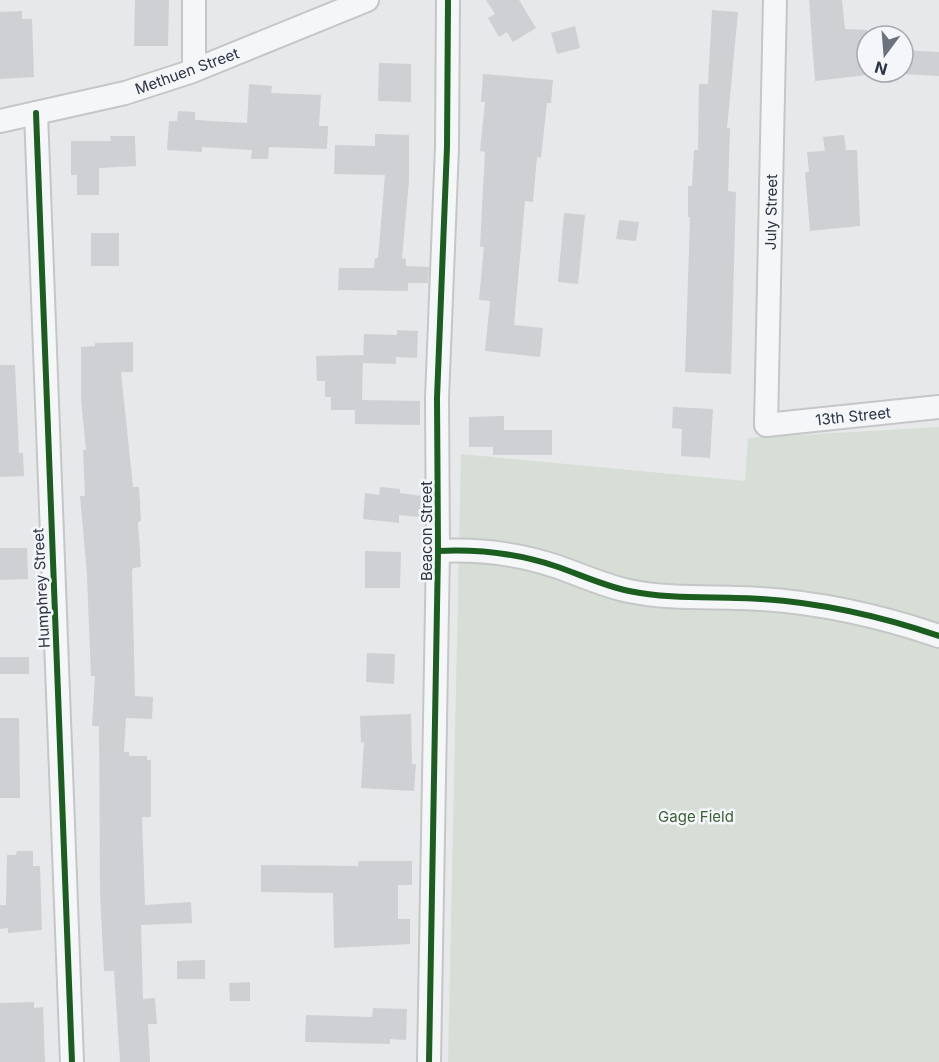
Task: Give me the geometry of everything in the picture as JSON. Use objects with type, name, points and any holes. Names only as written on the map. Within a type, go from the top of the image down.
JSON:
[{"type":"street","points":[[194,0],[194,70]]},
{"type":"street","name":"Methuen Street","points":[[0,121],[124,93],[194,70],[367,0]]},
{"type":"street","name":"Beacon Street","points":[[429,1062],[438,551],[437,398],[447,147],[448,0]]},
{"type":"street","name":"July Street","points":[[766,425],[775,0]]},
{"type":"street","name":"Humphrey Street","points":[[36,113],[72,1062]]},
{"type":"street","name":"13th Street","points":[[766,425],[939,407]]},
{"type":"street","points":[[438,551],[478,549],[515,555],[626,591],[661,596],[760,599],[822,605],[878,616],[939,636]]},
{"type":"green space","name":"Gage Field","points":[[939,427],[939,1062],[448,1062],[461,454],[745,481],[748,438]]},
{"type":"building","points":[[135,0],[169,0],[168,46],[134,46]]},
{"type":"building","points":[[486,0],[519,0],[536,28],[513,42],[507,32],[499,37],[488,18],[495,14]]},
{"type":"building","points":[[809,0],[842,0],[845,29],[855,29],[855,76],[815,81]]},
{"type":"building","points":[[712,10],[738,12],[727,128],[730,128],[728,191],[736,192],[731,374],[685,372],[690,217],[688,217],[688,186],[692,186],[694,150],[698,150],[699,84],[708,84]]},
{"type":"building","points":[[22,11],[22,19],[32,19],[34,77],[0,79],[0,12]]},
{"type":"building","points":[[575,26],[580,48],[557,54],[551,33]]},
{"type":"building","points":[[915,51],[939,52],[939,76],[915,75]]},
{"type":"building","points":[[379,63],[411,64],[411,102],[378,101]]},
{"type":"building","points":[[483,74],[553,80],[551,103],[547,103],[541,158],[537,157],[533,202],[525,201],[514,325],[543,328],[540,357],[485,351],[490,301],[479,300],[484,247],[480,247],[485,152],[480,151],[485,102],[481,102]]},
{"type":"building","points":[[249,84],[272,86],[271,93],[321,95],[319,126],[328,126],[327,149],[269,147],[268,159],[251,159],[252,150],[202,147],[202,152],[167,150],[169,121],[177,121],[178,111],[195,112],[195,120],[247,123]]},
{"type":"building","points":[[375,134],[409,135],[409,180],[402,258],[406,259],[406,266],[429,267],[428,283],[408,283],[408,291],[338,290],[339,268],[374,268],[375,258],[378,258],[385,175],[334,174],[335,145],[375,146]]},
{"type":"building","points":[[844,135],[846,150],[857,150],[860,226],[810,231],[805,172],[809,172],[807,152],[825,151],[823,137]]},
{"type":"building","points":[[110,136],[135,136],[136,166],[99,168],[99,195],[77,195],[77,175],[71,175],[71,141],[111,141]]},
{"type":"building","points":[[564,213],[585,215],[578,284],[558,282]]},
{"type":"building","points":[[619,220],[639,222],[636,241],[616,239]]},
{"type":"building","points":[[91,233],[119,233],[119,266],[91,266]]},
{"type":"building","points":[[397,330],[418,331],[417,358],[396,357],[396,364],[363,363],[364,334],[397,335]]},
{"type":"building","points":[[133,342],[133,372],[121,372],[133,487],[139,487],[141,521],[138,522],[141,567],[133,568],[132,572],[135,696],[153,697],[152,719],[126,718],[124,752],[129,752],[129,756],[147,756],[147,760],[151,760],[151,817],[142,817],[145,905],[191,902],[192,923],[141,925],[143,999],[155,998],[157,1024],[148,1024],[150,1062],[120,1062],[114,971],[104,971],[100,894],[99,726],[92,726],[95,676],[91,676],[87,575],[80,496],[85,496],[83,450],[86,450],[81,399],[81,347],[95,346],[95,343]]},
{"type":"building","points":[[363,355],[362,400],[420,401],[420,425],[355,424],[355,410],[331,410],[331,397],[325,397],[325,381],[317,381],[316,356]]},
{"type":"building","points":[[0,365],[15,365],[19,453],[23,453],[24,476],[0,477]]},
{"type":"building","points":[[673,407],[713,409],[710,458],[681,456],[682,429],[672,428]]},
{"type":"building","points":[[504,416],[504,430],[552,430],[552,455],[493,455],[493,447],[469,447],[469,417]]},
{"type":"building","points":[[380,487],[400,489],[400,493],[422,496],[420,517],[399,515],[399,523],[363,519],[365,493],[379,495]]},
{"type":"building","points":[[0,548],[27,548],[28,579],[0,580]]},
{"type":"building","points":[[365,551],[401,552],[400,588],[365,588]]},
{"type":"building","points":[[367,653],[395,654],[394,684],[366,682]]},
{"type":"building","points":[[0,657],[29,657],[29,674],[0,674]]},
{"type":"building","points":[[411,714],[412,764],[416,764],[414,791],[361,788],[364,742],[361,743],[360,716]]},
{"type":"building","points":[[0,718],[19,718],[20,798],[0,798]]},
{"type":"building","points":[[17,851],[33,851],[33,866],[40,866],[42,930],[8,933],[8,928],[0,929],[0,905],[6,905],[7,855],[16,855]]},
{"type":"building","points":[[359,861],[412,861],[412,885],[398,885],[398,919],[410,919],[410,944],[334,948],[333,893],[261,892],[261,865],[358,866]]},
{"type":"building","points":[[205,960],[205,979],[177,979],[177,961]]},
{"type":"building","points":[[250,982],[250,1001],[230,1001],[229,983]]},
{"type":"building","points":[[34,1002],[34,1008],[43,1007],[45,1062],[0,1062],[0,1003]]},
{"type":"building","points":[[373,1008],[407,1009],[406,1040],[390,1039],[390,1044],[305,1042],[306,1015],[372,1017]]},
{"type":"cycle path","points":[[429,1062],[438,551],[437,398],[447,147],[448,0]]},
{"type":"cycle path","points":[[36,113],[72,1062]]},
{"type":"cycle path","points":[[438,551],[483,551],[512,555],[555,566],[610,586],[645,594],[761,599],[829,607],[895,622],[939,636]]}]
